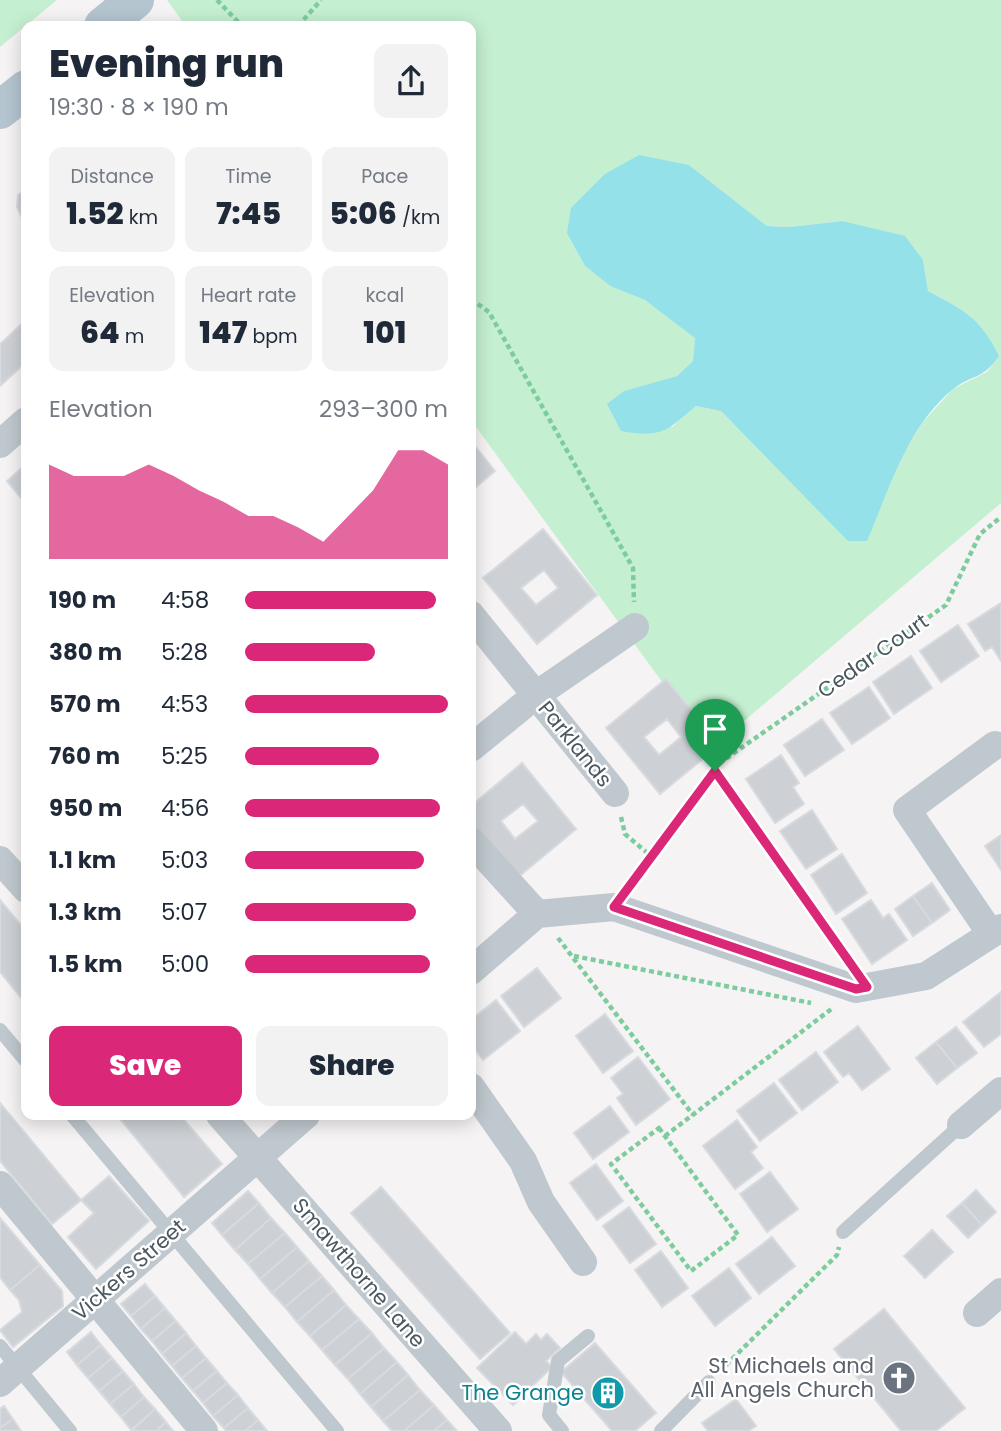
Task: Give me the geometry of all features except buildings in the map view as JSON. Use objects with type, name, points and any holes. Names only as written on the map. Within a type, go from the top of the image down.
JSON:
[{"type":"main road","points":[[109,21],[135,0]]},
{"type":"main road","points":[[0,110],[21,93]]},
{"type":"street","points":[[0,444],[21,425]]},
{"type":"street","name":"Parklands","points":[[476,621],[615,793]]},
{"type":"street","name":"Parklands","points":[[476,744],[536,695],[635,627]]},
{"type":"street","points":[[476,967],[537,914],[614,907],[862,988],[926,976],[996,931],[908,810],[995,745]]},
{"type":"street","points":[[476,847],[537,914]]},
{"type":"street","points":[[0,860],[21,883]]},
{"type":"street","points":[[961,1125],[1001,1091]]},
{"type":"street","points":[[476,1094],[523,1161],[541,1202],[583,1262]]},
{"type":"street","name":"Smawthorne Lane","points":[[224,1120],[498,1431]]},
{"type":"street","name":"Vickers Street","points":[[6,1365],[95,1300],[300,1120]]},
{"type":"street","points":[[0,1185],[204,1431]]},
{"type":"street","points":[[977,1313],[1001,1292]]},
{"type":"lane","points":[[0,1030],[21,1055]]},
{"type":"lane","points":[[76,1120],[173,1232],[337,1431]]},
{"type":"lane","points":[[843,1231],[961,1125]]},
{"type":"lane","points":[[562,1431],[549,1415],[558,1361],[588,1336]]},
{"type":"lane","points":[[6,1365],[70,1431]]},
{"type":"lane","points":[[661,1431],[709,1382]]},
{"type":"path","points":[[217,0],[237,21]]},
{"type":"path","points":[[302,21],[321,0]]},
{"type":"path","points":[[476,303],[489,312],[633,568],[635,627]]},
{"type":"path","name":"Cedar Court","points":[[614,907],[721,762],[946,605],[980,534],[1001,517]]},
{"type":"path","points":[[665,1136],[862,988],[715,771]]},
{"type":"path","points":[[615,793],[625,834],[652,856]]},
{"type":"path","points":[[537,914],[574,956],[693,1115]]},
{"type":"path","points":[[574,956],[832,1008]]},
{"type":"path","points":[[659,1128],[665,1136],[738,1236],[691,1271],[611,1164],[659,1128]]},
{"type":"path","points":[[709,1382],[837,1255],[843,1231]]},
{"type":"green space","points":[[0,0],[57,0],[32,21],[21,21],[21,30],[0,47]]},
{"type":"green space","points":[[167,0],[1001,0],[1001,503],[711,749],[476,427],[476,21],[182,21]],"holes":[[[689,165],[767,226],[790,227],[842,221],[923,260],[928,291],[970,316],[985,332],[999,356],[987,372],[953,389],[923,422],[848,540],[721,411],[696,406],[672,427],[625,391],[677,376],[693,361],[695,337],[645,300],[610,286],[585,266],[568,233]]]},
{"type":"water","points":[[639,155],[689,165],[767,226],[790,227],[842,221],[905,236],[923,260],[928,291],[970,316],[992,343],[999,356],[993,364],[982,374],[952,390],[936,405],[911,441],[867,541],[848,541],[721,411],[696,406],[662,431],[645,434],[621,431],[607,404],[624,391],[677,376],[693,361],[695,338],[645,300],[610,286],[585,266],[567,233],[571,208],[605,174]]},
{"type":"place","name":"St Michaels and All Angels Church","points":[[899,1378]]},
{"type":"place","name":"The Grange","points":[[608,1393]]},
{"type":"route","points":[[715,771],[867,987],[856,989],[614,907],[715,771]]}]
